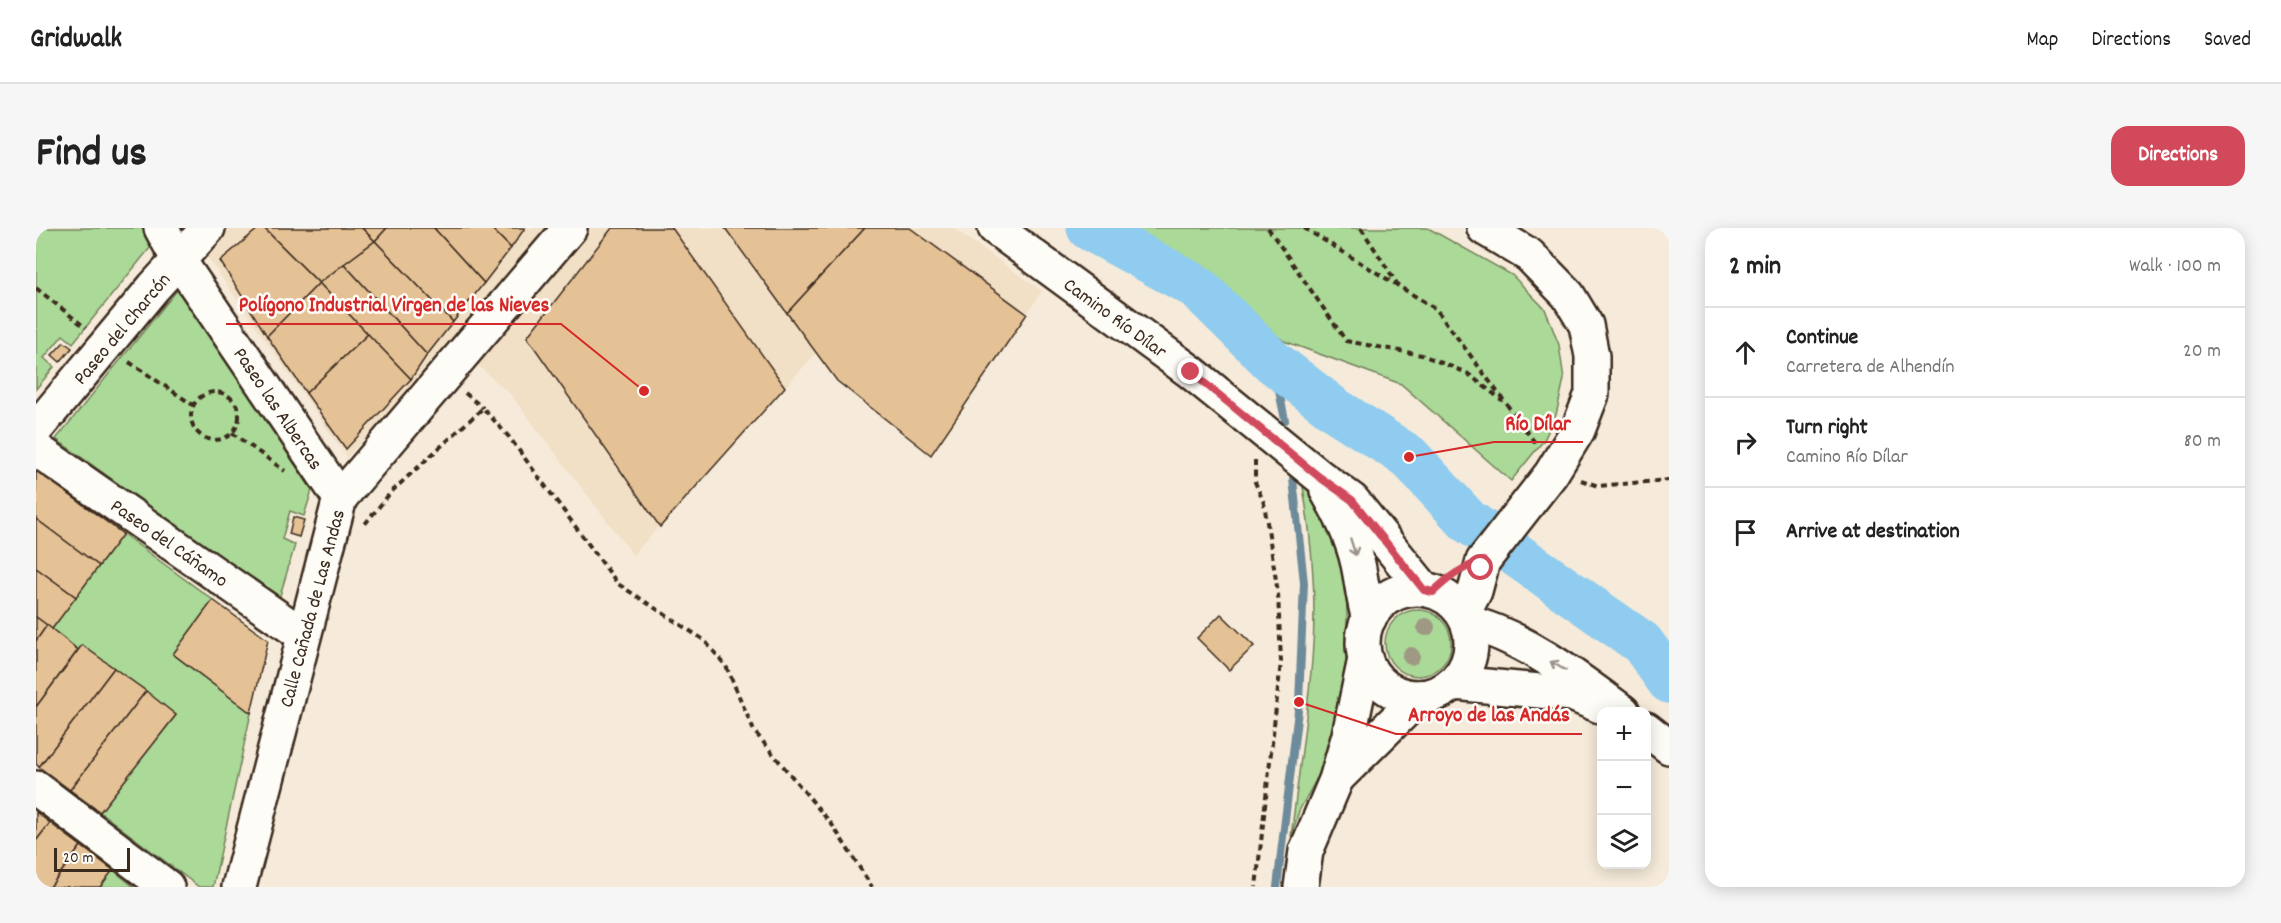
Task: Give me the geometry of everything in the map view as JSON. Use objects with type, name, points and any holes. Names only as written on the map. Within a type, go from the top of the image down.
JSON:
[{"type":"street","name":"Paseo las Albercas","points":[[161,228],[178,259],[340,498]]},
{"type":"street","name":"Paseo del Charcón","points":[[36,429],[178,259],[208,228]]},
{"type":"street","name":"Calle Cañada de Las Andas","points":[[239,887],[340,498],[570,228]]},
{"type":"street","name":"Camino Río Dílar","points":[[995,228],[1191,372],[1318,476],[1352,500],[1429,591]]},
{"type":"street","points":[[1465,618],[1483,561],[1578,430],[1592,394],[1592,356],[1586,325],[1568,295],[1529,255],[1484,228]]},
{"type":"street","name":"Paseo del Cáñamo","points":[[36,449],[303,635]]},
{"type":"street","name":"Camino Río Dílar","points":[[1318,476],[1346,524],[1358,564],[1362,598],[1369,619]]},
{"type":"street","points":[[1429,591],[1453,573],[1483,561]]},
{"type":"street","points":[[1408,590],[1429,591],[1455,604],[1465,618],[1472,638],[1470,654],[1465,670],[1454,683],[1432,695],[1419,697],[1402,695],[1386,687],[1373,675],[1365,659],[1363,645],[1369,619],[1379,605],[1392,595],[1408,590]]},
{"type":"street","points":[[1465,618],[1493,629],[1576,677],[1617,707]]},
{"type":"street","points":[[1301,887],[1306,851],[1336,780],[1349,735],[1365,659]]},
{"type":"street","points":[[1454,683],[1572,694],[1603,707]]},
{"type":"street","points":[[1336,780],[1405,714],[1419,697]]},
{"type":"street","points":[[1651,732],[1669,747]]},
{"type":"street","points":[[36,788],[167,887]]},
{"type":"path","points":[[1268,228],[1346,341],[1431,359],[1467,373],[1508,405]]},
{"type":"path","points":[[1304,228],[1436,309],[1553,466],[1598,486],[1669,480]]},
{"type":"path","points":[[1361,228],[1399,287]]},
{"type":"path","points":[[36,288],[106,344],[194,405]]},
{"type":"path","points":[[212,392],[228,396],[238,409],[237,425],[226,437],[210,439],[199,434],[191,419],[194,405],[204,394],[212,392]]},
{"type":"path","points":[[364,525],[391,492],[483,408],[509,437],[618,584],[704,640],[726,666],[754,731],[834,826],[872,887]]},
{"type":"path","points":[[1255,482],[1264,503],[1278,593],[1281,662],[1256,887]]},
{"type":"shaded area","points":[[187,228],[953,228],[1042,291],[931,455],[837,381],[816,353],[633,555],[511,395],[454,344],[347,457]]},
{"type":"green space","points":[[36,228],[144,228],[154,243],[73,343],[63,335],[44,358],[54,367],[36,389]]},
{"type":"green space","points":[[1129,228],[1428,228],[1512,275],[1545,309],[1559,345],[1564,379],[1556,415],[1544,440],[1511,481],[1401,384],[1284,341]]},
{"type":"green space","points":[[178,289],[312,490],[304,516],[290,511],[282,539],[295,545],[279,599],[56,439]]},
{"type":"green space","points":[[1302,481],[1325,507],[1346,559],[1348,689],[1329,756],[1299,811],[1291,837],[1308,704],[1314,615],[1313,570]]},
{"type":"green space","points":[[123,534],[213,600],[173,654],[251,713],[213,887],[199,887],[100,812],[176,715],[82,645],[78,650],[52,629]]},
{"type":"green space","points":[[1418,610],[1431,613],[1441,620],[1448,630],[1451,643],[1448,656],[1441,666],[1431,673],[1418,676],[1405,673],[1395,666],[1388,656],[1385,643],[1388,630],[1395,620],[1405,613]]},
{"type":"green space","points":[[113,870],[134,887],[100,887]]},
{"type":"building","points":[[259,228],[264,228],[319,283],[267,336],[220,261]]},
{"type":"building","points":[[264,228],[362,228],[375,241],[319,283]]},
{"type":"building","points":[[362,228],[387,228],[375,241]]},
{"type":"building","points":[[387,228],[434,228],[484,283],[453,322],[375,241]]},
{"type":"building","points":[[434,228],[491,228],[511,248],[484,283]]},
{"type":"building","points":[[491,228],[525,228],[511,248]]},
{"type":"building","points":[[612,228],[672,228],[785,387],[660,527],[527,337]]},
{"type":"building","points":[[725,228],[865,228],[787,313]]},
{"type":"building","points":[[865,228],[910,228],[1027,314],[931,455],[837,381],[787,313]]},
{"type":"building","points":[[375,241],[453,322],[427,355],[344,264]]},
{"type":"building","points":[[344,264],[427,355],[411,379],[319,283]]},
{"type":"building","points":[[319,283],[368,334],[306,393],[267,336]]},
{"type":"building","points":[[368,334],[411,379],[346,449],[306,393]]},
{"type":"building","points":[[64,342],[72,348],[60,362],[52,355]]},
{"type":"building","points":[[36,470],[123,534],[99,566],[36,519]]},
{"type":"building","points":[[293,517],[304,520],[299,537],[289,534]]},
{"type":"building","points":[[36,519],[99,566],[76,597],[36,568]]},
{"type":"building","points":[[36,568],[76,597],[52,629],[36,617]]},
{"type":"building","points":[[213,600],[268,640],[251,713],[173,654]]},
{"type":"building","points":[[1221,614],[1254,646],[1229,670],[1197,638]]},
{"type":"building","points":[[36,617],[47,625],[36,641]]},
{"type":"building","points":[[47,625],[78,650],[36,707],[36,641]]},
{"type":"building","points":[[82,645],[114,668],[39,767],[36,764],[36,707]]},
{"type":"building","points":[[114,668],[146,691],[70,790],[39,767]]},
{"type":"building","points":[[146,691],[176,715],[100,812],[70,790]]},
{"type":"building","points":[[36,812],[50,823],[36,841]]},
{"type":"building","points":[[50,823],[81,846],[50,887],[36,887],[36,841]]},
{"type":"building","points":[[81,846],[113,870],[100,887],[50,887]]},
{"type":"waterway","points":[[1089,228],[1197,287],[1273,362],[1334,409],[1409,457],[1468,521],[1642,643],[1669,681]]},
{"type":"waterway","points":[[1273,362],[1285,420]]},
{"type":"waterway","points":[[1277,887],[1299,702],[1304,583],[1293,479]]},
{"type":"place","name":"Polígono Industrial Virgen de las Nieves","points":[[644,391]]},
{"type":"place","name":"Río Dílar","points":[[1409,457]]},
{"type":"place","name":"Arroyo de las Andás","points":[[1299,702]]},
{"type":"route","points":[[1191,372],[1290,450],[1318,476],[1352,500],[1395,550],[1424,590],[1433,592],[1453,573],[1466,565],[1483,561],[1481,568]]}]
